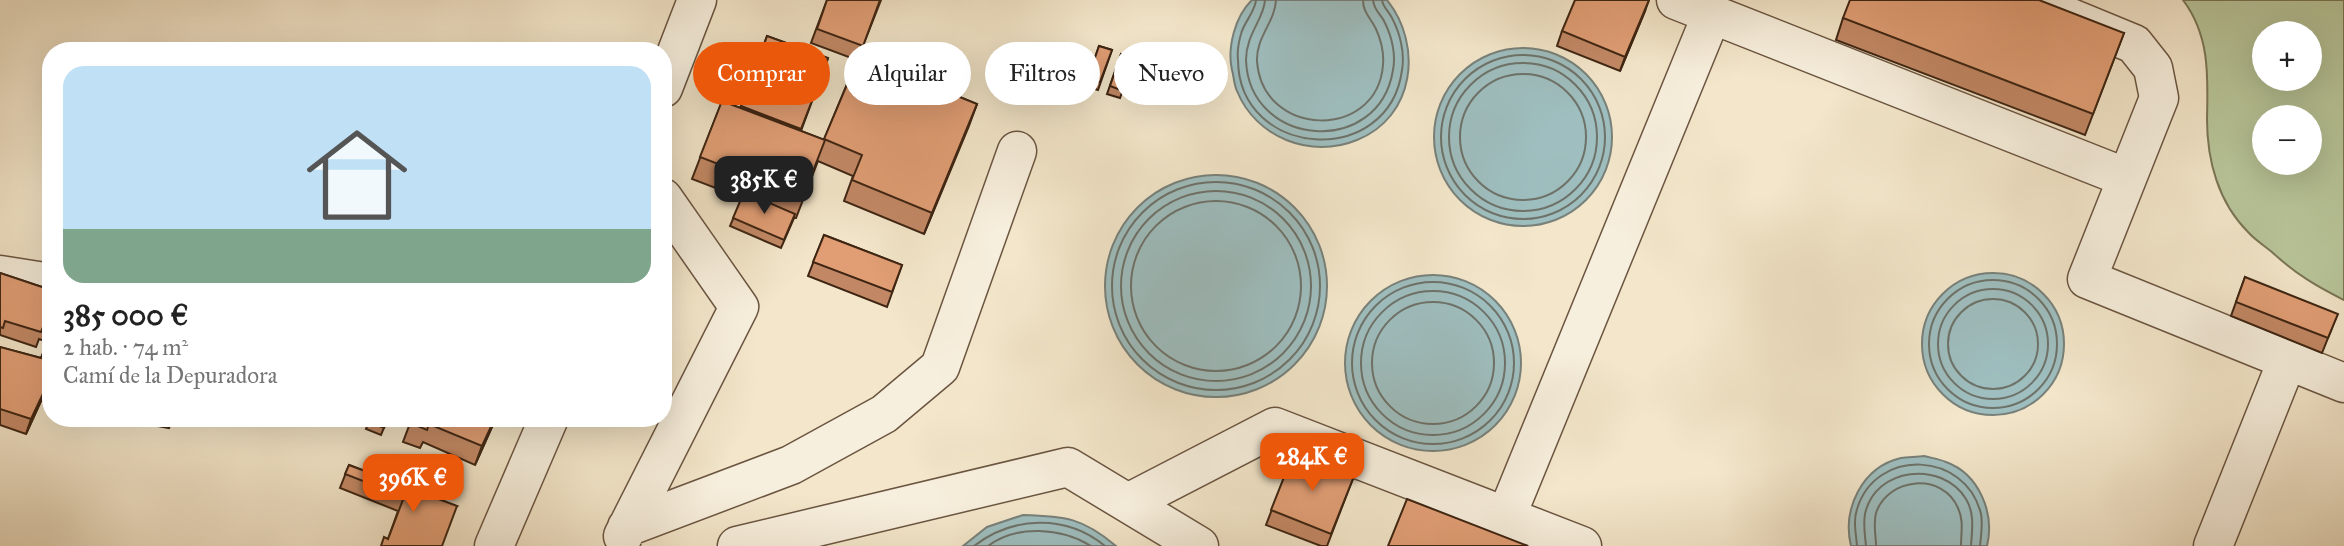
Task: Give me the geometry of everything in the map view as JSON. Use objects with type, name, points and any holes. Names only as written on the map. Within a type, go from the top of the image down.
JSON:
[{"type":"street","points":[[672,65],[697,0]]},
{"type":"street","points":[[1676,0],[2127,178]]},
{"type":"street","points":[[2027,0],[2134,44],[2153,68],[2159,97],[2087,279],[2344,383]]},
{"type":"street","points":[[1506,517],[1712,14]]},
{"type":"street","points":[[622,536],[791,466],[884,414],[940,367],[1017,152]]},
{"type":"street","points":[[622,536],[739,307],[672,211]]},
{"type":"street","points":[[0,275],[42,282]]},
{"type":"street","points":[[2213,546],[2287,360]]},
{"type":"street","points":[[1128,503],[1275,426],[1582,546]]},
{"type":"street","points":[[494,546],[545,427]]},
{"type":"street","points":[[737,546],[1068,467],[1199,546]]},
{"type":"green space","points":[[2183,0],[2344,0],[2344,300],[2315,285],[2251,235],[2222,194],[2209,150],[2206,57],[2198,28]]},
{"type":"water","points":[[1252,0],[1387,0],[1406,38],[1409,58],[1401,97],[1391,115],[1376,129],[1357,140],[1322,147],[1287,140],[1257,121],[1237,91],[1231,61],[1237,23]]},
{"type":"water","points":[[1523,48],[1557,54],[1586,74],[1606,103],[1612,137],[1606,171],[1586,200],[1557,220],[1523,226],[1489,220],[1460,200],[1440,171],[1434,137],[1440,103],[1460,74],[1489,54]]},
{"type":"water","points":[[1216,175],[1238,177],[1258,183],[1286,200],[1302,216],[1319,244],[1325,264],[1325,308],[1319,328],[1302,356],[1286,372],[1258,389],[1238,395],[1216,397],[1194,395],[1174,389],[1146,372],[1130,356],[1113,328],[1107,308],[1105,286],[1107,264],[1113,244],[1130,216],[1146,200],[1174,183],[1194,177]]},
{"type":"water","points":[[1993,273],[2020,278],[2043,294],[2059,317],[2064,344],[2059,371],[2043,394],[2020,410],[1993,415],[1966,410],[1943,394],[1927,371],[1922,344],[1927,317],[1943,294],[1966,278]]},
{"type":"water","points":[[1433,275],[1467,282],[1495,301],[1514,329],[1521,363],[1514,397],[1495,425],[1467,444],[1433,451],[1399,444],[1371,425],[1352,397],[1345,363],[1352,329],[1371,301],[1399,282]]},
{"type":"water","points":[[1924,456],[1958,468],[1976,485],[1989,521],[1987,546],[1851,546],[1849,532],[1853,504],[1866,480],[1875,470],[1887,463],[1901,458]]},
{"type":"water","points":[[1023,515],[1073,520],[1093,529],[1116,546],[963,546],[987,527]]},
{"type":"building","points":[[827,0],[880,0],[864,42],[852,42],[817,29]]},
{"type":"building","points":[[1575,0],[1649,0],[1625,57],[1562,31]]},
{"type":"building","points":[[1850,0],[2039,0],[2124,33],[2093,114],[1843,18]]},
{"type":"building","points":[[767,36],[784,42],[765,42]]},
{"type":"building","points":[[1100,46],[1112,50],[1100,82]]},
{"type":"building","points":[[844,92],[844,105],[971,105],[971,102],[977,104],[932,213],[852,180],[862,155],[824,139]]},
{"type":"building","points":[[720,105],[733,105],[825,140],[803,197],[700,157]]},
{"type":"building","points":[[741,105],[810,105],[801,129]]},
{"type":"building","points":[[744,192],[795,214],[784,240],[733,218]]},
{"type":"building","points":[[824,235],[902,265],[892,292],[813,262]]},
{"type":"building","points":[[0,273],[42,287],[41,332],[5,321],[3,328],[0,327]]},
{"type":"building","points":[[2245,277],[2338,314],[2328,338],[2236,302]]},
{"type":"building","points":[[0,347],[41,358],[42,356],[42,396],[31,419],[0,409]]},
{"type":"building","points":[[436,427],[491,427],[482,446]]},
{"type":"building","points":[[1294,452],[1354,476],[1331,534],[1271,510]]},
{"type":"building","points":[[349,465],[457,506],[442,546],[381,546],[384,537],[388,539],[404,497],[345,474]]},
{"type":"building","points":[[1407,499],[1528,546],[1388,546]]}]
